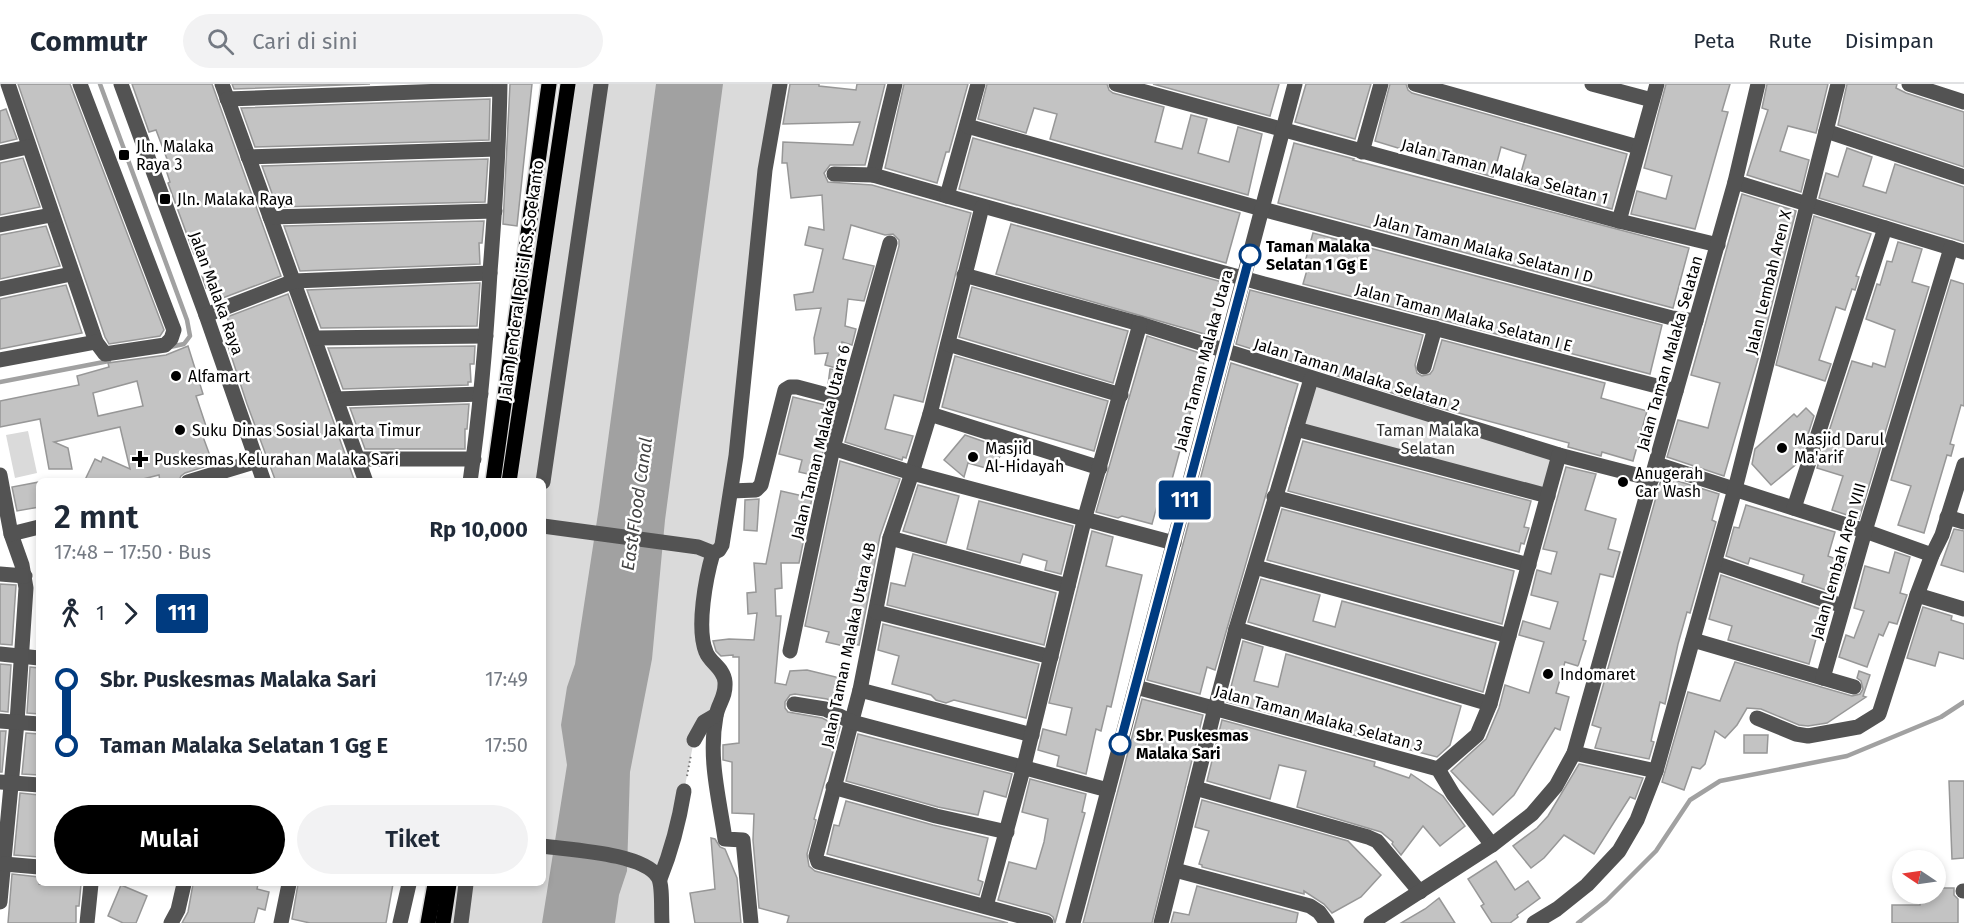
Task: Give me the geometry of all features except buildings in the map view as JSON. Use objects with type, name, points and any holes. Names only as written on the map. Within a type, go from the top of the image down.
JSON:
[{"type":"main road","name":"Jalan Jenderal Polisi RS. Soekanto","points":[[494,478],[549,84]]},
{"type":"main road","name":"Jalan Jenderal Polisi RS. Soekanto","points":[[510,478],[568,84]]},
{"type":"main road","points":[[428,923],[435,886]]},
{"type":"main road","points":[[443,923],[449,886]]},
{"type":"street","points":[[8,84],[71,274],[100,348]]},
{"type":"street","points":[[0,360],[100,348],[165,345],[171,339],[174,330],[80,84]]},
{"type":"street","name":"Jalan Malaka Raya","points":[[121,84],[206,315],[263,478]]},
{"type":"street","points":[[544,478],[601,84]]},
{"type":"street","points":[[546,526],[698,547],[713,553],[722,545],[765,170],[780,84]]},
{"type":"street","points":[[873,175],[895,84]]},
{"type":"street","points":[[947,196],[978,84]]},
{"type":"street","name":"Jalan Taman Malaka Selatan 1","points":[[1116,84],[1619,221],[1718,245]]},
{"type":"street","name":"Jalan Taman Malaka Utara","points":[[1073,923],[1295,84]]},
{"type":"street","points":[[1362,152],[1381,84]]},
{"type":"street","points":[[1415,84],[1638,147]]},
{"type":"street","points":[[1592,84],[1652,100]]},
{"type":"street","points":[[1619,221],[1657,84]]},
{"type":"street","name":"Jalan Taman Malaka Selatan","points":[[1371,923],[1391,918],[1420,892],[1532,814],[1556,786],[1574,753],[1736,182],[1758,84]]},
{"type":"street","name":"Jalan Lembah Aren X","points":[[1534,923],[1557,909],[1587,885],[1619,851],[1637,820],[1656,771],[1735,489],[1838,84]]},
{"type":"street","points":[[1909,84],[1964,102]]},
{"type":"street","points":[[365,478],[224,91],[500,86],[495,211],[486,336],[471,478]]},
{"type":"street","name":"Jalan Taman Malaka Selatan I D","points":[[967,126],[1262,209],[1278,211],[1672,318],[1696,321]]},
{"type":"street","points":[[1826,131],[1964,177]]},
{"type":"street","points":[[0,153],[27,147]]},
{"type":"street","points":[[248,157],[497,149]]},
{"type":"street","name":"Jalan Taman Malaka Selatan I E","points":[[834,174],[873,175],[1244,278],[1676,391]]},
{"type":"street","points":[[1736,182],[1957,250]]},
{"type":"street","name":"Jalan Taman Malaka Utara 4B","points":[[982,207],[930,414],[890,538],[860,690],[816,853],[818,862],[986,906]]},
{"type":"street","points":[[270,218],[495,211]]},
{"type":"street","points":[[0,225],[51,215]]},
{"type":"street","points":[[1794,508],[1885,228]]},
{"type":"street","name":"Jalan Taman Malaka Utara 6","points":[[790,651],[833,448],[890,243]]},
{"type":"street","name":"Jalan Lembah Aren VIII","points":[[1822,678],[1865,531],[1957,250]]},
{"type":"street","points":[[206,315],[294,281],[490,273]]},
{"type":"street","points":[[0,289],[71,274]]},
{"type":"street","name":"Jalan Taman Malaka Selatan 2","points":[[964,274],[1140,324],[1559,455],[1735,489],[1932,555]]},
{"type":"street","points":[[1046,923],[986,906],[1032,735],[1085,518],[1140,324]]},
{"type":"street","points":[[1424,367],[1435,328]]},
{"type":"street","points":[[315,338],[486,336]]},
{"type":"street","points":[[948,344],[1121,395]]},
{"type":"street","points":[[1161,923],[1236,629],[1311,379]]},
{"type":"street","points":[[730,491],[756,490],[761,485],[785,390],[796,387],[846,400]]},
{"type":"street","points":[[336,399],[481,394]]},
{"type":"street","points":[[930,414],[1100,468]]},
{"type":"street","points":[[1296,429],[1548,496]]},
{"type":"street","points":[[833,448],[912,473],[1174,543]]},
{"type":"street","points":[[1438,769],[1477,735],[1490,704],[1559,455]]},
{"type":"street","points":[[358,459],[474,459]]},
{"type":"street","points":[[201,478],[257,461]]},
{"type":"street","points":[[1756,718],[1796,734],[1808,736],[1858,727],[1879,714],[1917,595],[1942,535],[1964,465]]},
{"type":"street","points":[[0,475],[11,534],[30,585],[16,722],[5,783],[4,864],[0,902]]},
{"type":"street","points":[[1275,496],[1529,565]]},
{"type":"street","points":[[1947,517],[1964,522]]},
{"type":"street","points":[[11,534],[36,528]]},
{"type":"street","points":[[890,538],[1068,586]]},
{"type":"street","points":[[713,553],[707,576],[702,642],[707,655],[722,671],[725,680],[724,698],[716,715],[713,769],[725,839],[743,840],[751,923]]},
{"type":"street","points":[[1715,563],[1843,606]]},
{"type":"street","points":[[1255,567],[1509,636]]},
{"type":"street","points":[[0,574],[30,585]]},
{"type":"street","points":[[1917,595],[1964,609]]},
{"type":"street","points":[[876,612],[1051,657]]},
{"type":"street","points":[[1236,629],[1490,704]]},
{"type":"street","points":[[1693,640],[1854,687]]},
{"type":"street","points":[[0,654],[36,658]]},
{"type":"street","name":"Jalan Taman Malaka Selatan 3","points":[[1136,687],[1438,769],[1453,794],[1492,844]]},
{"type":"street","points":[[860,690],[1032,735]]},
{"type":"street","points":[[794,704],[825,709],[852,722],[1108,790]]},
{"type":"street","points":[[694,740],[704,722],[716,715]]},
{"type":"street","points":[[0,721],[36,724]]},
{"type":"street","points":[[1574,753],[1656,771]]},
{"type":"street","points":[[5,783],[36,785]]},
{"type":"street","points":[[833,788],[936,816],[1007,832]]},
{"type":"street","points":[[1195,788],[1377,841],[1420,892]]},
{"type":"street","points":[[662,923],[660,879],[676,835],[684,791]]},
{"type":"street","points":[[547,846],[630,858],[651,868],[660,879]]},
{"type":"street","points":[[4,864],[36,867]]},
{"type":"street","points":[[1175,870],[1310,906],[1319,912],[1327,923]]},
{"type":"street","points":[[87,923],[91,886]]},
{"type":"street","points":[[171,923],[178,910],[183,886]]},
{"type":"street","points":[[281,923],[289,886]]},
{"type":"street","points":[[400,923],[409,886]]},
{"type":"street","points":[[461,923],[466,886]]},
{"type":"path","points":[[684,791],[694,740]]},
{"type":"green space","points":[[568,84],[776,84],[736,456],[713,553],[702,642],[725,680],[694,740],[684,791],[660,879],[662,923],[443,923],[449,886],[546,886],[546,478],[509,478]]},
{"type":"green space","name":"Taman Malaka Selatan","points":[[1313,385],[1555,454],[1543,493],[1302,424]]},
{"type":"green space","points":[[28,431],[37,473],[15,478],[6,435]]},
{"type":"water","name":"East Flood Canal","points":[[656,84],[723,84],[665,520],[652,659],[630,772],[627,871],[619,895],[615,923],[542,923],[567,765],[561,725],[567,687],[575,664],[599,507]]},
{"type":"waterway","points":[[100,84],[187,320],[190,336],[184,344],[170,347]]},
{"type":"waterway","points":[[0,382],[109,361]]},
{"type":"waterway","points":[[1578,923],[1606,901],[1656,851],[1690,800],[1720,781],[1847,756],[1941,717],[1964,702]]},
{"type":"bus line","name":"111","points":[[1120,744],[1250,255]]},
{"type":"place","name":"Jln. Malaka Raya 3","points":[[124,155]]},
{"type":"place","name":"Jln. Malaka Raya","points":[[165,199]]},
{"type":"place","name":"Taman Malaka Selatan 1 Gg E","points":[[1250,255]]},
{"type":"place","name":"Alfamart","points":[[176,376]]},
{"type":"place","name":"Suku Dinas Sosial Jakarta Timur","points":[[180,430]]},
{"type":"place","name":"Masjid Darul Ma'arif","points":[[1782,448]]},
{"type":"place","name":"Masjid Al-Hidayah","points":[[973,457]]},
{"type":"place","name":"Puskesmas Kelurahan Malaka Sari","points":[[140,459]]},
{"type":"place","name":"Anugerah Car Wash","points":[[1623,482]]},
{"type":"place","name":"Indomaret","points":[[1548,674]]},
{"type":"place","name":"Sbr. Puskesmas Malaka Sari","points":[[1120,744]]}]
